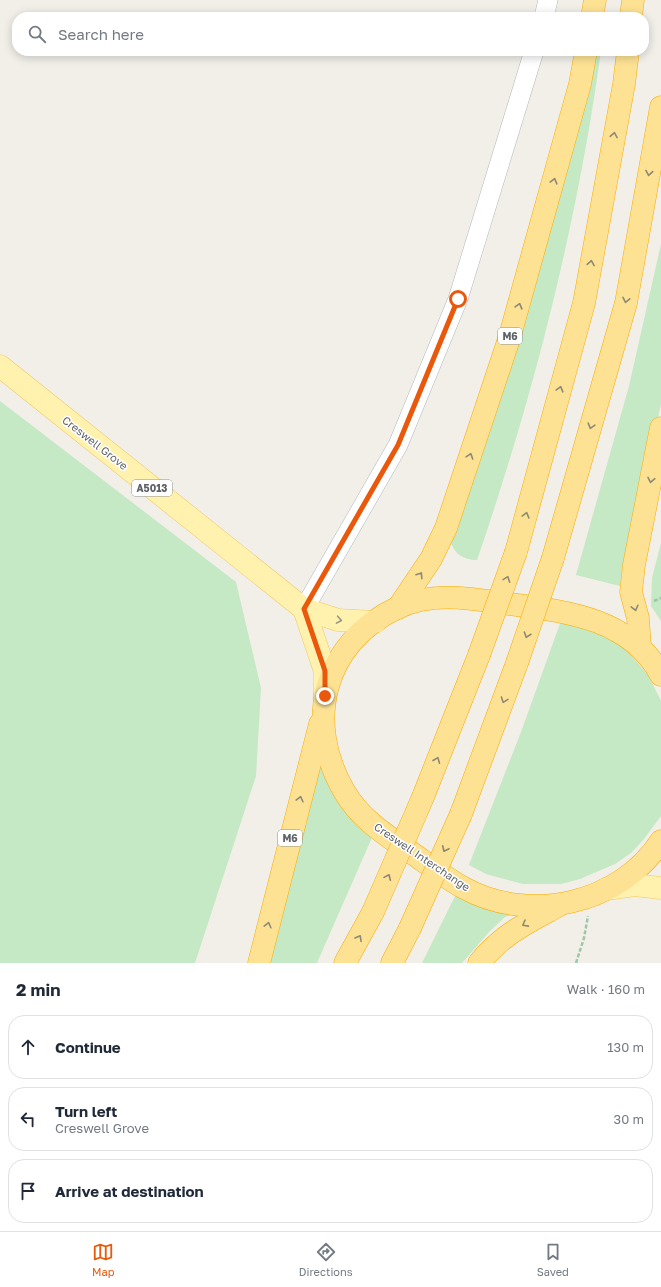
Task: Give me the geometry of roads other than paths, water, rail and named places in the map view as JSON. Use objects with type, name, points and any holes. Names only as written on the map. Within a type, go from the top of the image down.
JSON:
[{"type":"highway","points":[[593,12],[595,0]]},
{"type":"highway","points":[[633,12],[634,0]]},
{"type":"highway","name":"M6","points":[[398,608],[431,559],[446,528],[509,339],[580,84],[585,56]]},
{"type":"highway","points":[[345,963],[372,912],[423,796],[479,655],[516,552],[584,303],[624,84],[627,56]]},
{"type":"highway","points":[[392,963],[410,928],[462,814],[517,663],[553,558],[626,303],[661,107]]},
{"type":"highway","points":[[640,647],[638,618],[632,592],[634,565],[661,428]]},
{"type":"highway","name":"Creswell Interchange","points":[[660,672],[640,647],[604,624],[574,614],[456,597],[426,600],[398,608],[361,632],[339,658],[324,704],[325,743],[330,760],[343,790],[361,814],[380,831],[465,889],[490,899],[512,904],[559,906],[599,893],[624,880],[640,866],[661,841]]},
{"type":"highway","name":"M6","points":[[259,963],[324,704]]},
{"type":"highway","points":[[479,963],[493,946],[512,931],[559,906]]},
{"type":"main road","name":"Creswell Grove","points":[[0,366],[304,609],[338,620],[375,622]]},
{"type":"main road","points":[[304,609],[325,671],[324,704]]},
{"type":"main road","points":[[599,893],[635,885],[661,888]]},
{"type":"lane","points":[[545,12],[548,0]]},
{"type":"lane","points":[[304,609],[398,445],[452,314],[532,56]]}]
